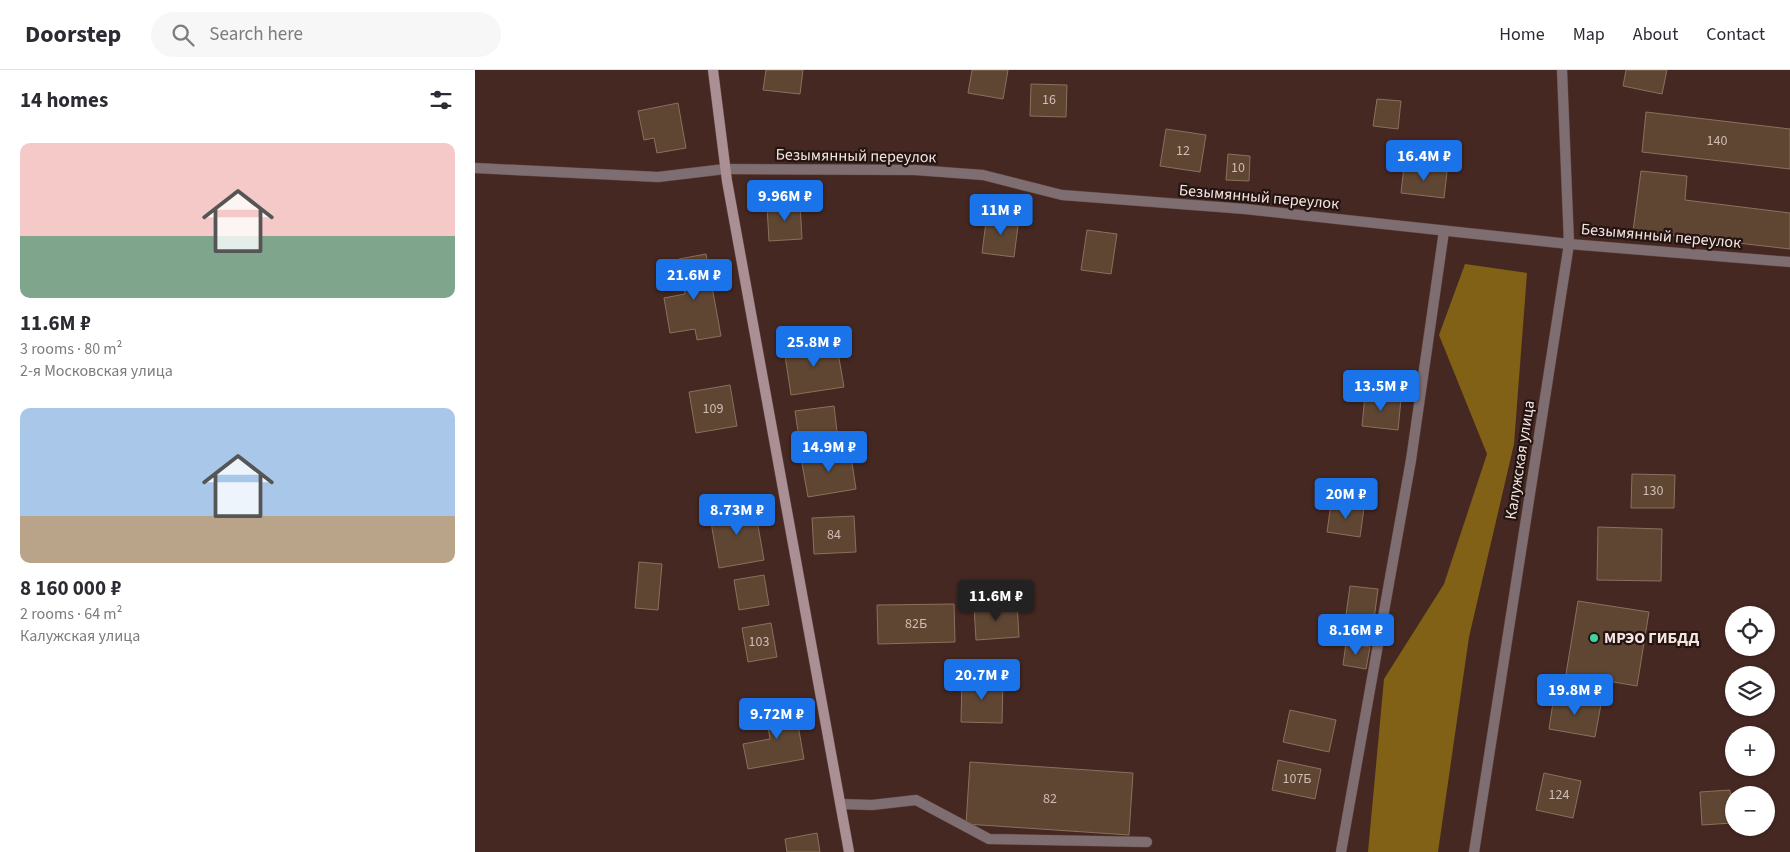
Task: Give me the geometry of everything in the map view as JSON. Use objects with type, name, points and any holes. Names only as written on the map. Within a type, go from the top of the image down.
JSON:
[{"type":"street","points":[[713,70],[725,169],[849,852]]},
{"type":"street","name":"Калужская улица","points":[[1474,852],[1569,244],[1561,70]]},
{"type":"street","name":"Безымянный переулок","points":[[475,168],[658,178],[725,169],[915,170],[983,175],[1062,195],[1245,209],[1569,244],[1790,262]]},
{"type":"street","points":[[1341,852],[1411,460],[1444,231]]},
{"type":"street","points":[[841,804],[871,804],[916,800],[989,839],[1147,842]]},
{"type":"shaded area","points":[[1465,264],[1527,273],[1514,444],[1469,637],[1438,852],[1368,852],[1384,679],[1444,584],[1487,454],[1439,335]]},
{"type":"building","points":[[766,70],[803,70],[800,94],[763,90]]},
{"type":"building","points":[[972,70],[1008,70],[1003,99],[968,93]]},
{"type":"building","points":[[1626,70],[1667,70],[1662,94],[1623,86]]},
{"type":"building","points":[[1031,84],[1067,85],[1066,117],[1030,116]]},
{"type":"building","points":[[1377,99],[1401,101],[1398,129],[1373,126]]},
{"type":"building","points":[[678,103],[686,148],[657,153],[654,138],[644,140],[638,111]]},
{"type":"building","points":[[1646,112],[1790,129],[1790,169],[1642,152]]},
{"type":"building","points":[[1166,129],[1206,135],[1200,172],[1160,166]]},
{"type":"building","points":[[1228,154],[1250,156],[1249,181],[1226,180]]},
{"type":"building","points":[[1404,166],[1447,172],[1444,198],[1401,193]]},
{"type":"building","points":[[1641,171],[1687,176],[1685,200],[1790,213],[1790,249],[1633,231]]},
{"type":"building","points":[[800,203],[802,239],[769,241],[767,206]]},
{"type":"building","points":[[987,214],[1019,218],[1014,257],[982,253]]},
{"type":"building","points":[[1087,230],[1117,234],[1111,274],[1081,270]]},
{"type":"building","points":[[706,254],[721,336],[697,340],[695,329],[670,333],[664,298],[685,294],[679,259]]},
{"type":"building","points":[[836,341],[844,387],[791,395],[784,349]]},
{"type":"building","points":[[730,385],[737,426],[696,433],[689,392]]},
{"type":"building","points":[[1365,395],[1401,399],[1398,430],[1362,426]]},
{"type":"building","points":[[834,406],[838,440],[800,445],[795,411]]},
{"type":"building","points":[[850,450],[856,489],[808,497],[801,458]]},
{"type":"building","points":[[1632,474],[1675,475],[1674,508],[1631,508]]},
{"type":"building","points":[[754,503],[764,560],[719,568],[709,511]]},
{"type":"building","points":[[1331,504],[1364,508],[1360,537],[1327,532]]},
{"type":"building","points":[[854,516],[856,552],[814,554],[812,518]]},
{"type":"building","points":[[1598,527],[1662,529],[1661,581],[1597,580]]},
{"type":"building","points":[[639,562],[662,564],[658,610],[635,608]]},
{"type":"building","points":[[764,575],[769,605],[739,610],[734,580]]},
{"type":"building","points":[[1350,586],[1378,589],[1374,619],[1346,615]]},
{"type":"building","points":[[1578,601],[1649,612],[1637,686],[1566,674]]},
{"type":"building","points":[[1017,603],[1019,637],[976,640],[974,606]]},
{"type":"building","points":[[954,604],[955,642],[878,644],[877,605]]},
{"type":"building","points":[[771,623],[777,657],[748,662],[742,628]]},
{"type":"building","points":[[1346,643],[1370,647],[1366,669],[1343,665]]},
{"type":"building","points":[[962,679],[1003,680],[1002,723],[961,722]]},
{"type":"building","points":[[1554,696],[1601,704],[1595,737],[1549,729]]},
{"type":"building","points":[[794,703],[804,759],[748,769],[743,744],[770,739],[765,709]]},
{"type":"building","points":[[1290,710],[1336,720],[1329,752],[1283,742]]},
{"type":"building","points":[[1278,760],[1321,769],[1315,799],[1272,790]]},
{"type":"building","points":[[970,762],[1133,773],[1129,835],[966,824]]},
{"type":"building","points":[[1544,773],[1581,781],[1573,818],[1536,810]]},
{"type":"building","points":[[1725,790],[1725,823],[1702,825],[1700,792]]},
{"type":"building","points":[[817,833],[820,852],[787,852],[785,839]]},
{"type":"place","name":"МРЭО ГИБДД","points":[[1594,638]]}]
